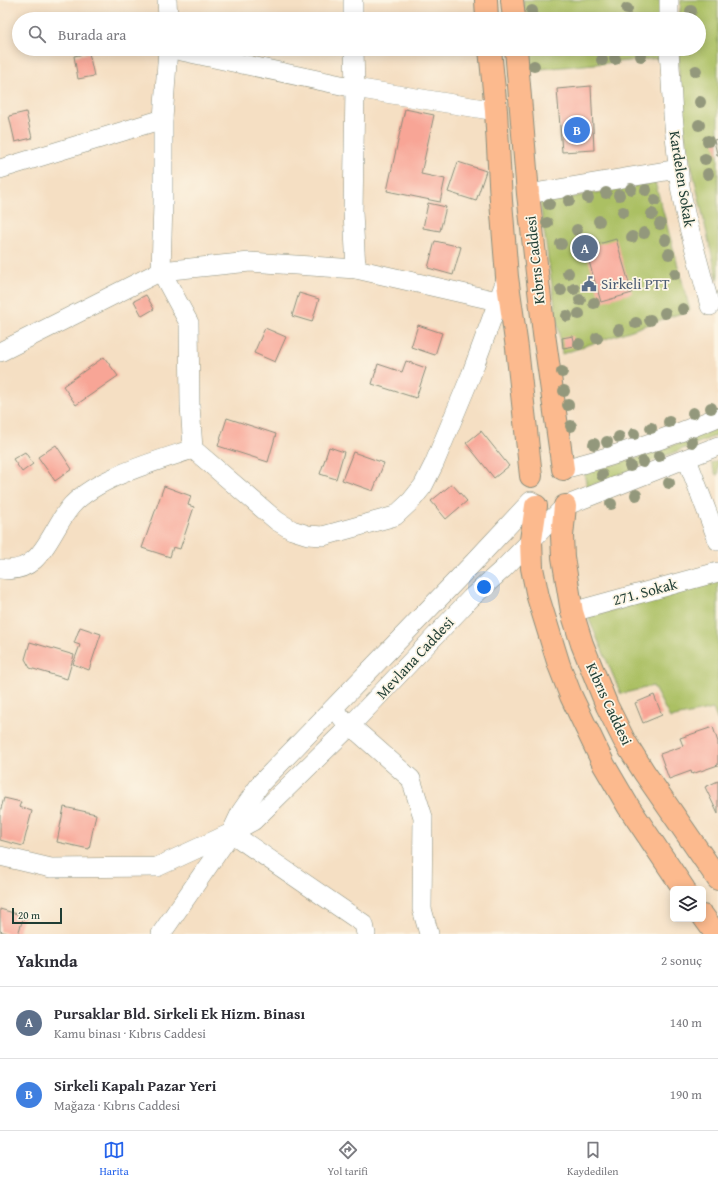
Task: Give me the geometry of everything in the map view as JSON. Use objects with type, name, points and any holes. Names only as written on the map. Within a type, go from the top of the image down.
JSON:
[{"type":"main road","points":[[486,0],[487,12]]},
{"type":"main road","points":[[512,0],[513,12]]},
{"type":"main road","points":[[491,56],[496,111],[507,277],[517,348],[531,476],[528,483],[528,489],[533,504],[531,540],[532,568],[538,597],[559,665],[571,696],[604,765],[628,806],[682,886]]},
{"type":"main road","name":"Kıbrıs Caddesi","points":[[517,56],[528,194],[544,334],[563,470]]},
{"type":"main road","points":[[531,476],[542,468],[556,467],[568,474],[573,487],[572,494],[565,506],[554,511],[541,510],[533,504]]},
{"type":"main road","name":"Kıbrıs Caddesi","points":[[565,506],[562,536],[563,557],[572,612],[582,644],[607,706],[624,740],[644,772],[718,879]]},
{"type":"main road","points":[[706,920],[716,934]]},
{"type":"street","points":[[167,0],[168,12]]},
{"type":"street","points":[[353,0],[353,12]]},
{"type":"street","points":[[669,0],[669,12]]},
{"type":"street","points":[[168,56],[163,119],[164,203],[162,271],[189,323],[190,405],[193,449],[277,521],[292,530],[308,535],[323,536],[394,516],[411,501],[419,491],[434,464],[471,375],[507,277]]},
{"type":"street","points":[[205,56],[355,88],[496,111]]},
{"type":"street","points":[[354,56],[353,212],[356,269]]},
{"type":"street","name":"Kardelen Sokak","points":[[669,56],[678,169],[685,213],[710,306]]},
{"type":"street","points":[[0,169],[163,119]]},
{"type":"street","points":[[528,194],[678,169]]},
{"type":"street","points":[[0,352],[162,271],[250,262],[356,269],[497,301]]},
{"type":"street","points":[[563,470],[598,461],[718,417]]},
{"type":"street","name":"Mevlana Caddesi","points":[[161,934],[231,833],[253,821],[351,725],[471,598],[503,569],[565,506],[718,446]]},
{"type":"street","points":[[0,570],[16,569],[26,566],[36,559],[44,551],[64,516],[81,497],[95,488],[140,467],[193,449]]},
{"type":"street","points":[[687,459],[718,541]]},
{"type":"street","points":[[0,856],[51,868],[157,867],[231,833],[241,812],[261,783],[533,504]]},
{"type":"street","name":"271. Sokak","points":[[572,612],[718,572]]},
{"type":"street","points":[[332,710],[351,725],[411,779],[424,818],[422,908],[429,934]]},
{"type":"street","points":[[231,833],[364,924],[366,934]]},
{"type":"green space","points":[[523,0],[660,0],[660,12],[524,12]]},
{"type":"green space","points":[[681,0],[718,0],[718,282],[685,137],[679,79],[679,56],[706,56],[706,12],[680,12]]},
{"type":"green space","points":[[529,56],[660,56],[660,58],[530,70]]},
{"type":"green space","points":[[655,182],[690,310],[562,354],[540,203]]},
{"type":"green space","points":[[718,428],[718,435],[587,487],[584,473],[647,455]]},
{"type":"green space","points":[[718,460],[718,474],[716,475],[711,463]]},
{"type":"green space","points":[[718,580],[718,721],[713,709],[670,718],[653,686],[621,694],[588,617]]},
{"type":"building","points":[[74,56],[90,56],[94,76],[78,79]]},
{"type":"building","points":[[591,86],[594,150],[562,152],[557,89]]},
{"type":"building","points":[[405,109],[434,115],[421,174],[445,179],[440,202],[387,191]]},
{"type":"building","points":[[26,112],[32,138],[15,142],[9,116]]},
{"type":"building","points":[[718,139],[718,155],[717,155],[714,140]]},
{"type":"building","points":[[458,162],[486,171],[476,201],[448,192]]},
{"type":"building","points":[[428,203],[446,207],[440,231],[423,228]]},
{"type":"building","points":[[616,239],[632,293],[601,302],[585,248]]},
{"type":"building","points":[[435,241],[461,247],[453,275],[428,268]]},
{"type":"building","points":[[299,293],[319,299],[312,322],[292,316]]},
{"type":"building","points":[[146,295],[154,309],[142,316],[134,301]]},
{"type":"building","points":[[418,325],[442,333],[435,355],[411,347]]},
{"type":"building","points":[[265,328],[286,337],[275,362],[254,353]]},
{"type":"building","points":[[573,336],[575,346],[563,348],[562,338]]},
{"type":"building","points":[[104,357],[118,376],[76,405],[63,386]]},
{"type":"building","points":[[406,361],[426,368],[416,398],[372,384],[378,364],[402,372]]},
{"type":"building","points":[[227,418],[276,434],[268,462],[218,446]]},
{"type":"building","points":[[481,431],[509,466],[494,478],[466,443]]},
{"type":"building","points":[[56,445],[72,469],[55,481],[38,457]]},
{"type":"building","points":[[329,447],[344,452],[336,479],[320,474]]},
{"type":"building","points":[[25,452],[33,464],[22,472],[13,459]]},
{"type":"building","points":[[353,452],[384,463],[373,491],[342,480]]},
{"type":"building","points":[[452,484],[467,501],[446,519],[431,501]]},
{"type":"building","points":[[164,486],[191,496],[188,505],[194,507],[180,549],[173,547],[170,557],[142,548]]},
{"type":"building","points":[[80,627],[101,634],[89,670],[73,664],[80,645],[74,643]]},
{"type":"building","points":[[30,642],[74,655],[67,679],[30,668],[25,659]]},
{"type":"building","points":[[654,695],[662,715],[643,723],[635,703]]},
{"type":"building","points":[[713,727],[718,742],[718,765],[692,774],[691,771],[669,779],[660,754],[683,746],[680,738]]},
{"type":"building","points":[[718,781],[718,814],[705,787]]},
{"type":"building","points":[[4,798],[21,802],[19,807],[32,811],[23,846],[0,840],[0,812]]},
{"type":"building","points":[[64,807],[96,814],[89,849],[57,842]]},
{"type":"building","points":[[0,909],[24,916],[18,934],[9,934],[0,931]]},
{"type":"place","name":"Sirkeli Kapalı Pazar Yeri","points":[[577,130]]},
{"type":"place","name":"Pursaklar Bld. Sirkeli Ek Hizm. Binası","points":[[585,248]]},
{"type":"place","name":"Sirkeli PTT","points":[[589,284]]}]
